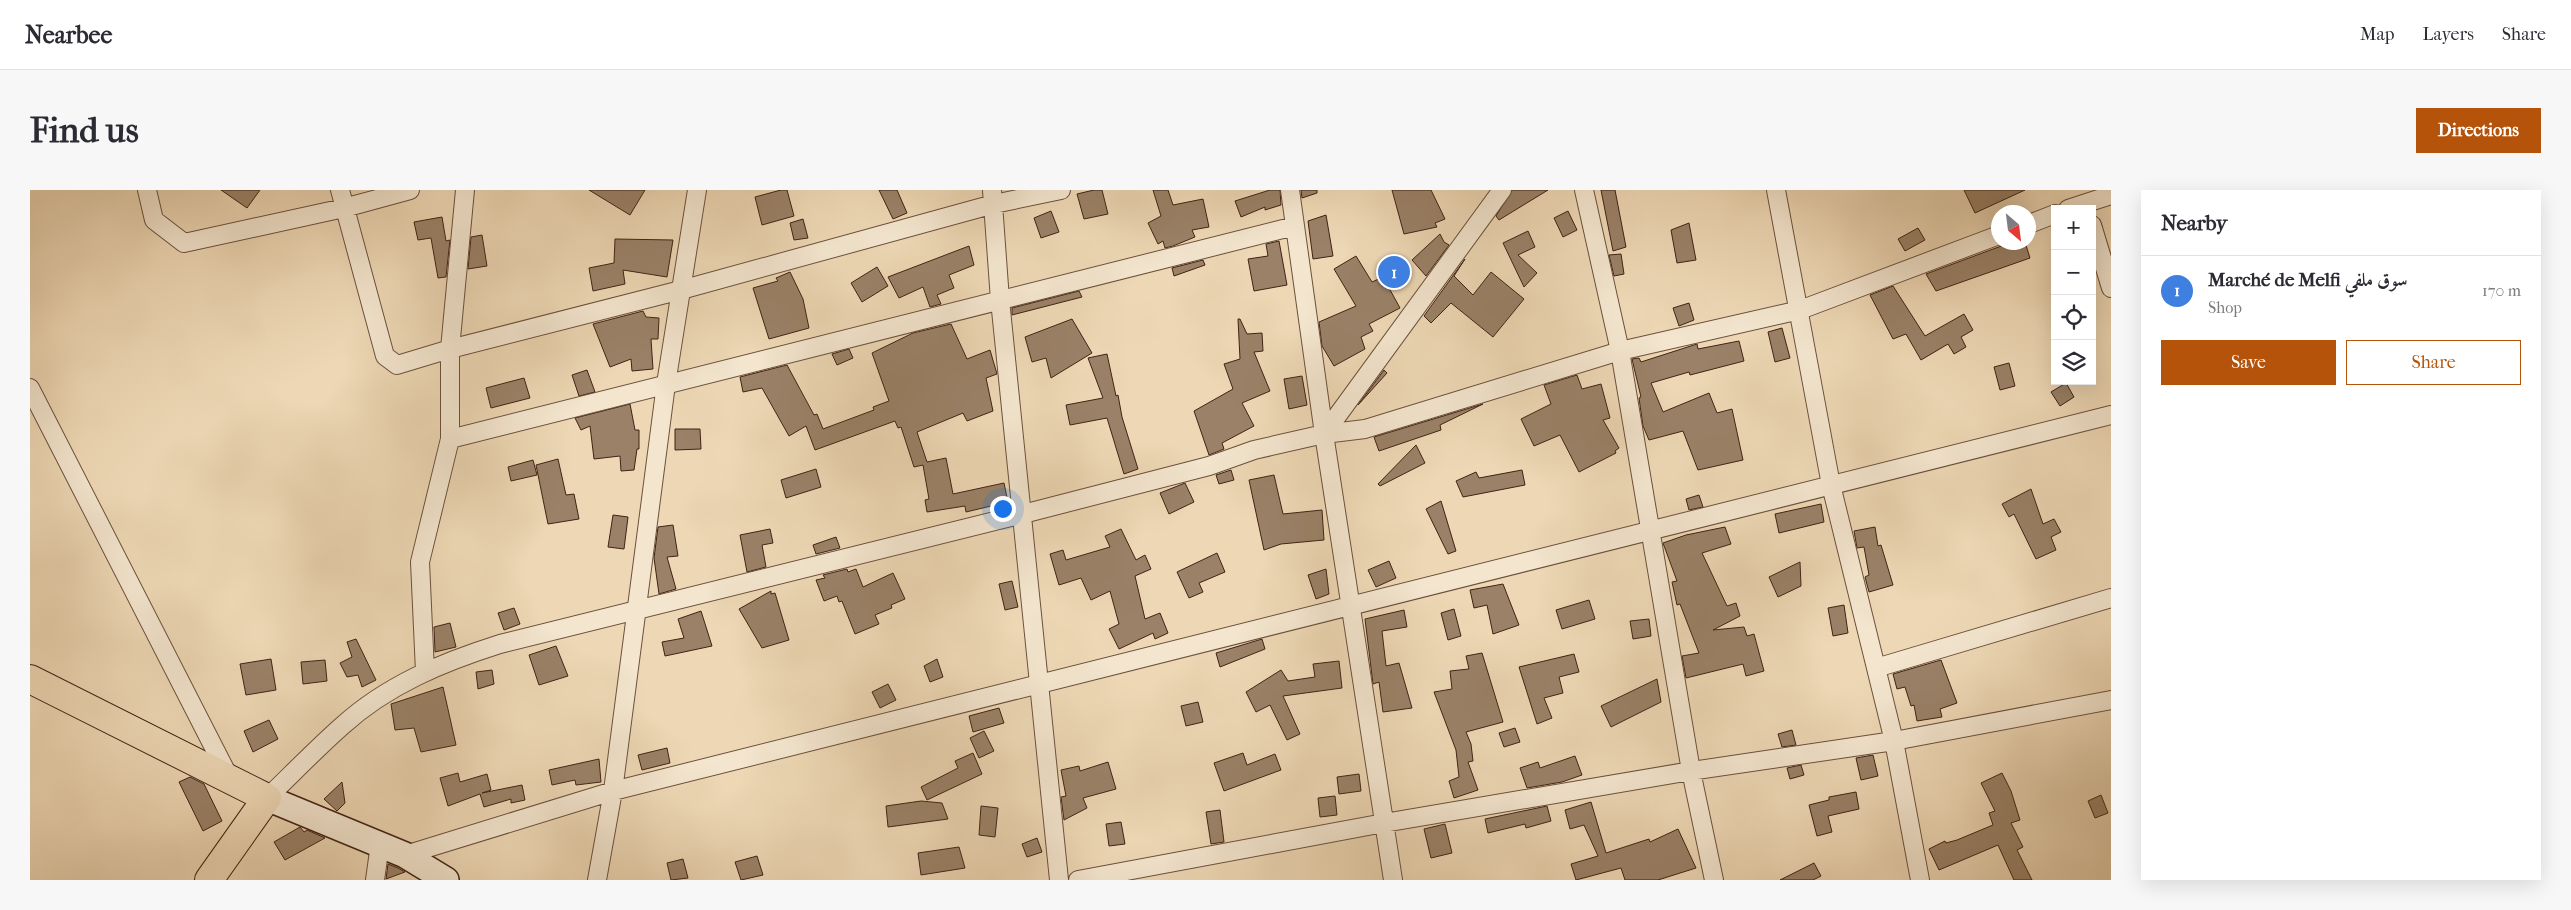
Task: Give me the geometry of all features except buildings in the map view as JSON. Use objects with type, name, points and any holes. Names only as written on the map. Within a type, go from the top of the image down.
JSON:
[{"type":"main road","points":[[30,678],[268,798],[405,855],[446,880]]},
{"type":"main road","points":[[209,880],[268,798]]},
{"type":"street","points":[[147,190],[154,220],[184,243],[344,208],[410,190]]},
{"type":"street","points":[[340,190],[385,356],[397,365],[450,349],[682,290],[993,197],[1060,190]]},
{"type":"street","points":[[425,672],[420,562],[450,439],[450,349],[465,190]]},
{"type":"street","points":[[597,880],[612,791],[666,384],[697,190]]},
{"type":"street","points":[[1290,190],[1324,434],[1393,880]]},
{"type":"street","points":[[1324,434],[1502,190]]},
{"type":"street","points":[[1584,190],[1620,351],[1691,771],[1714,880]]},
{"type":"street","points":[[1776,190],[1800,310],[1831,485],[1894,741],[1920,880]]},
{"type":"street","points":[[2085,200],[2111,195]]},
{"type":"street","points":[[993,197],[1000,300],[1023,514],[1058,880]]},
{"type":"street","points":[[2036,221],[2051,215]]},
{"type":"street","points":[[450,439],[1295,226]]},
{"type":"street","points":[[268,798],[343,725],[394,688],[448,660],[500,644],[636,609],[1023,514],[1209,466],[1254,450],[1324,434],[1365,429],[1620,351],[1800,310],[1991,238]]},
{"type":"street","points":[[2096,238],[2111,288]]},
{"type":"street","points":[[30,388],[230,779]]},
{"type":"street","points":[[405,855],[612,791],[2111,414]]},
{"type":"street","points":[[1876,668],[2111,598]]},
{"type":"street","points":[[1078,880],[1384,823],[1691,771],[1894,741],[2111,700]]},
{"type":"street","points":[[375,880],[380,844]]},
{"type":"place","name":"Marché de Melfi سوق ملفي","points":[[1394,272]]}]
